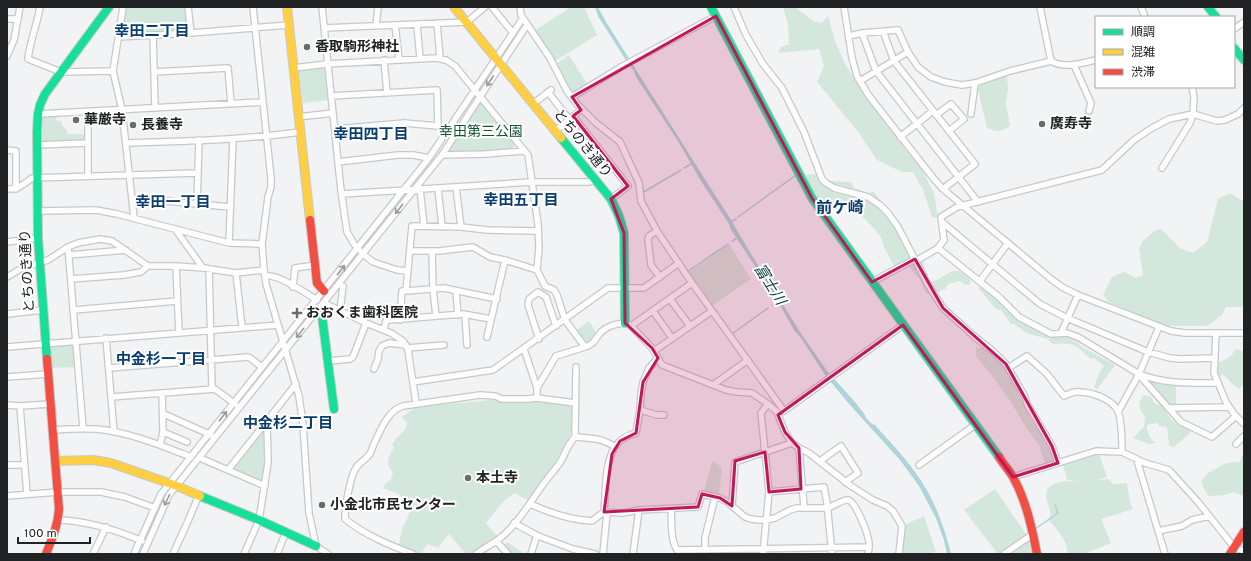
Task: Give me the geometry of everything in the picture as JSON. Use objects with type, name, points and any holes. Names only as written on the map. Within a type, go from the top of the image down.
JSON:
[{"type":"main road","name":"とちのき通り","points":[[46,554],[58,520],[58,492],[38,238],[38,114],[45,94],[109,7]]},
{"type":"main road","points":[[287,7],[298,117],[318,284],[324,290]]},
{"type":"main road","name":"とちのき通り","points":[[454,7],[611,199],[621,220],[624,233],[628,324]]},
{"type":"main road","points":[[711,7],[812,198],[1013,477],[1021,494],[1033,534],[1037,554]]},
{"type":"main road","points":[[1208,7],[1215,16]]},
{"type":"main road","points":[[1235,49],[1244,60]]},
{"type":"main road","points":[[318,311],[322,316],[334,409]]},
{"type":"main road","points":[[56,460],[82,460],[111,463],[173,484],[316,546]]},
{"type":"main road","points":[[1232,550],[1244,532]]},
{"type":"street","points":[[7,56],[14,40],[20,7]]},
{"type":"street","points":[[40,7],[28,59],[61,72],[114,71]]},
{"type":"street","points":[[123,7],[114,71],[122,110],[133,198],[134,218]]},
{"type":"street","points":[[188,7],[191,33]]},
{"type":"street","points":[[252,7],[267,136],[271,187],[268,197],[262,244],[264,270],[266,284],[296,384],[303,425],[308,513],[316,546],[328,554]]},
{"type":"street","points":[[322,7],[334,129],[348,232],[354,244],[373,262],[397,270],[408,271]]},
{"type":"street","points":[[376,26],[378,7]]},
{"type":"street","points":[[324,28],[467,22],[485,7]]},
{"type":"street","points":[[492,7],[513,33]]},
{"type":"street","points":[[520,7],[523,18],[550,58],[572,98],[582,109],[620,142],[639,183],[641,202],[657,231],[692,283],[784,411]]},
{"type":"street","points":[[734,7],[746,35],[763,64],[782,88],[804,132],[822,180],[834,188],[861,195],[876,201],[880,205],[898,227],[927,283],[943,308],[985,346],[994,352],[1008,368],[1052,446],[1058,463]]},
{"type":"street","points":[[844,7],[852,58],[860,81],[900,137],[934,179],[963,207],[1062,287],[1078,295],[1159,327],[1177,332],[1244,333]]},
{"type":"street","points":[[1040,7],[1051,61]]},
{"type":"street","points":[[572,98],[638,57],[716,16]]},
{"type":"street","points":[[134,554],[162,494],[200,458],[363,254],[418,189],[458,132],[480,96],[513,33],[523,18]]},
{"type":"street","points":[[7,19],[18,19]]},
{"type":"street","points":[[1235,28],[1244,22]]},
{"type":"street","points":[[437,23],[440,58]]},
{"type":"street","points":[[417,24],[420,58]]},
{"type":"street","points":[[119,37],[289,25]]},
{"type":"street","points":[[395,25],[399,59]]},
{"type":"street","points":[[143,554],[173,484],[191,456],[429,158],[475,90],[527,25]]},
{"type":"street","points":[[848,36],[862,33],[898,30],[908,52],[918,68],[931,77],[944,82],[962,85],[975,83],[1010,71],[1051,61],[1056,64],[1074,65],[1095,60]]},
{"type":"street","points":[[884,31],[894,61],[975,164],[943,189]]},
{"type":"street","points":[[862,33],[876,71],[978,202]]},
{"type":"street","points":[[153,35],[155,108]]},
{"type":"street","points":[[860,81],[908,52]]},
{"type":"street","points":[[293,68],[327,64],[420,58],[440,58],[455,66],[528,155],[537,218],[537,270],[545,286],[554,290],[565,320],[585,347]]},
{"type":"street","points":[[384,60],[387,93]]},
{"type":"street","points":[[1074,65],[1091,103],[1090,111]]},
{"type":"street","points":[[154,72],[228,68],[231,104]]},
{"type":"street","points":[[971,114],[975,83]]},
{"type":"street","points":[[1162,168],[1184,134],[1193,114],[1194,97],[1192,88]]},
{"type":"street","points":[[331,96],[437,90],[438,126]]},
{"type":"street","points":[[533,104],[550,91],[628,186],[611,199]]},
{"type":"street","points":[[38,114],[263,102]]},
{"type":"street","points":[[900,137],[951,104],[964,119],[949,131]]},
{"type":"street","points":[[872,282],[938,248],[944,240],[941,217],[958,207],[963,207],[1102,170],[1134,140],[1169,119],[1193,114],[1217,121],[1225,120],[1238,114],[1244,108]]},
{"type":"street","points":[[555,131],[582,109]]},
{"type":"street","points":[[88,112],[88,176]]},
{"type":"street","points":[[298,117],[333,113]]},
{"type":"street","points":[[334,129],[404,123],[438,126],[458,132]]},
{"type":"street","points":[[126,143],[233,139],[300,132]]},
{"type":"street","points":[[229,243],[233,139]]},
{"type":"street","points":[[197,203],[199,140]]},
{"type":"street","points":[[37,144],[88,143]]},
{"type":"street","points":[[7,150],[16,150],[16,189]]},
{"type":"street","points":[[442,155],[524,151]]},
{"type":"street","points":[[338,162],[398,155],[413,155],[429,158]]},
{"type":"street","points":[[7,189],[16,189],[32,178],[197,173]]},
{"type":"street","points":[[342,194],[532,182],[589,182],[594,180]]},
{"type":"street","points":[[456,187],[461,227]]},
{"type":"street","points":[[418,189],[424,226]]},
{"type":"street","points":[[438,189],[442,226]]},
{"type":"street","points":[[133,198],[230,207]]},
{"type":"street","points":[[38,211],[96,210],[134,218],[229,243],[262,244]]},
{"type":"street","points":[[942,222],[1040,304],[1067,318],[1148,352],[1170,358],[1215,358]]},
{"type":"street","points":[[406,291],[412,226],[538,231]]},
{"type":"street","points":[[174,229],[206,268],[211,330],[212,389]]},
{"type":"street","points":[[657,231],[649,236],[648,240],[651,265],[660,277]]},
{"type":"street","points":[[7,242],[38,238]]},
{"type":"street","points":[[7,277],[22,268],[48,260],[68,247],[86,241],[105,239],[112,240],[148,266],[206,268],[236,273],[264,270]]},
{"type":"street","points":[[980,281],[1008,243]]},
{"type":"street","points":[[68,247],[83,428]]},
{"type":"street","points":[[410,251],[432,252],[473,247],[490,257],[537,270]]},
{"type":"street","points":[[938,248],[999,296],[1019,317],[1051,334],[1067,333],[1078,337],[1139,374],[1149,378],[1184,383],[1217,383]]},
{"type":"street","points":[[69,255],[126,250]]},
{"type":"street","points":[[432,252],[433,289],[436,316]]},
{"type":"street","points":[[487,337],[505,260]]},
{"type":"street","points":[[413,382],[493,370],[539,339],[608,288],[644,288],[679,263]]},
{"type":"street","points":[[293,287],[295,268],[316,265]]},
{"type":"street","points":[[71,278],[135,273],[141,272],[148,266]]},
{"type":"street","points":[[176,266],[179,332]]},
{"type":"street","points":[[236,273],[242,327]]},
{"type":"street","points":[[265,276],[270,276],[280,280],[317,300]]},
{"type":"street","points":[[537,388],[556,356],[593,343],[601,332],[611,325],[628,324],[653,311],[692,283]]},
{"type":"street","points":[[339,284],[343,286],[340,311]]},
{"type":"street","points":[[400,320],[402,291],[444,288],[496,298]]},
{"type":"street","points":[[456,291],[458,314]]},
{"type":"street","points":[[539,339],[528,305],[529,299],[538,292],[546,297],[556,326]]},
{"type":"street","points":[[1061,333],[1078,295]]},
{"type":"street","points":[[670,299],[690,326]]},
{"type":"street","points":[[74,310],[177,301]]},
{"type":"street","points":[[324,303],[366,323],[384,329],[400,338],[406,346],[416,403]]},
{"type":"street","points":[[7,314],[43,310]]},
{"type":"street","points":[[654,351],[712,310]]},
{"type":"street","points":[[653,311],[672,338]]},
{"type":"street","points":[[384,329],[386,321],[388,320],[458,314],[492,319]]},
{"type":"street","points":[[466,315],[467,345]]},
{"type":"street","points":[[328,361],[350,359],[353,357],[366,323]]},
{"type":"street","points":[[628,324],[654,351],[662,365],[726,390],[752,393],[768,404],[778,415],[783,429],[792,443],[798,448],[809,453],[846,482],[893,511],[902,526],[899,554]]},
{"type":"street","points":[[7,347],[278,325]]},
{"type":"street","points":[[778,415],[903,325]]},
{"type":"street","points":[[1118,412],[1139,374],[1159,327]]},
{"type":"street","points":[[1216,333],[1214,373],[1217,383],[1229,406],[1244,424]]},
{"type":"street","points":[[106,338],[114,432]]},
{"type":"street","points":[[374,369],[379,351],[382,346],[389,343],[406,346],[444,345]]},
{"type":"street","points":[[524,349],[537,388],[537,398]]},
{"type":"street","points":[[1008,368],[1027,356],[1047,374],[1064,396],[1079,392],[1101,397],[1107,400],[1116,408],[1118,412],[1122,434],[1122,452]]},
{"type":"street","points":[[109,368],[248,357],[262,367]]},
{"type":"street","points":[[603,554],[608,466],[615,447],[620,441],[636,433],[643,382],[649,368],[658,358]]},
{"type":"street","points":[[713,385],[748,360]]},
{"type":"street","points":[[476,554],[496,540],[514,523],[530,504],[561,460],[568,445],[574,437],[576,367]]},
{"type":"street","points":[[7,377],[48,374]]},
{"type":"street","points":[[1139,374],[1181,422],[1212,437],[1236,416]]},
{"type":"street","points":[[228,470],[296,384]]},
{"type":"street","points":[[111,397],[215,389],[240,408]]},
{"type":"street","points":[[160,445],[163,432],[164,414],[162,393]]},
{"type":"street","points":[[413,554],[396,548],[359,530],[345,519],[351,484],[356,468],[369,455],[388,417],[397,407],[416,403],[480,395],[495,396],[502,399],[537,398],[575,403]]},
{"type":"street","points":[[7,405],[20,406],[50,404]]},
{"type":"street","points":[[763,551],[769,492],[761,413],[768,404]]},
{"type":"street","points":[[20,406],[24,465],[28,494]]},
{"type":"street","points":[[1168,408],[1229,406]]},
{"type":"street","points":[[640,410],[658,415],[664,415]]},
{"type":"street","points":[[164,414],[215,438]]},
{"type":"street","points":[[244,554],[259,520],[265,486],[268,463],[267,421]]},
{"type":"street","points":[[919,465],[975,425]]},
{"type":"street","points":[[53,430],[83,428],[114,432],[160,445],[191,456]]},
{"type":"street","points":[[163,432],[187,442]]},
{"type":"street","points":[[1236,444],[1244,436]]},
{"type":"street","points":[[574,437],[602,440],[615,447]]},
{"type":"street","points":[[732,506],[735,462],[792,443]]},
{"type":"street","points":[[820,461],[841,446],[858,473],[846,482]]},
{"type":"street","points":[[798,448],[804,507]]},
{"type":"street","points":[[1013,477],[1096,451],[1122,452],[1137,460],[1169,470],[1198,502],[1232,550],[1244,551]]},
{"type":"street","points":[[200,458],[265,486]]},
{"type":"street","points":[[1137,460],[1165,554]]},
{"type":"street","points":[[7,465],[24,465]]},
{"type":"street","points":[[769,492],[824,487],[828,508],[832,554]]},
{"type":"street","points":[[7,496],[58,492],[101,492],[125,497],[155,508]]},
{"type":"street","points":[[530,504],[581,521],[592,521],[605,513],[630,513],[639,510],[698,507],[702,494],[726,501],[745,517],[766,520],[775,518],[790,510],[804,507],[832,507],[847,499],[850,500],[855,506],[868,538],[868,554]]},
{"type":"street","points":[[172,554],[199,495]]},
{"type":"street","points":[[705,550],[705,538],[715,497]]},
{"type":"street","points":[[671,509],[672,536],[675,548],[677,550],[695,552],[705,550],[763,551],[832,547],[869,547]]},
{"type":"street","points":[[633,554],[639,510]]},
{"type":"street","points":[[1158,531],[1182,526],[1192,520],[1208,516]]},
{"type":"street","points":[[58,520],[76,521],[106,527],[120,531],[147,543]]},
{"type":"street","points":[[514,523],[536,535],[578,552],[595,554]]},
{"type":"street","points":[[93,554],[106,527]]},
{"type":"street","points":[[277,554],[286,532]]},
{"type":"street","points":[[1004,554],[1033,534]]},
{"type":"street","points":[[530,554],[536,535]]},
{"type":"street","points":[[496,540],[508,554]]},
{"type":"highlighted area","points":[[716,16],[812,198],[872,282],[915,259],[943,308],[1006,364],[1052,446],[1058,463],[1013,477],[903,325],[778,415],[785,432],[799,448],[801,489],[769,492],[765,452],[735,461],[732,506],[720,498],[702,494],[698,507],[604,512],[612,454],[620,441],[636,433],[643,382],[658,358],[652,348],[625,323],[624,233],[611,199],[628,186],[573,116],[581,110],[572,97]]},
{"type":"green space","points":[[124,7],[185,7],[188,31],[120,36]]},
{"type":"green space","points":[[571,7],[584,7],[597,35],[555,61],[534,31]]},
{"type":"green space","points":[[783,7],[795,7],[813,21],[822,23],[828,16],[835,41],[845,64],[898,140],[922,170],[934,193],[938,218],[932,217],[923,190],[913,172],[902,172],[877,160],[859,133],[817,82],[824,66],[819,49],[778,53],[781,47],[789,44],[788,24]]},
{"type":"green space","points":[[569,55],[588,85],[572,94],[556,64]]},
{"type":"green space","points":[[325,67],[329,100],[303,103],[299,71],[302,68]]},
{"type":"green space","points":[[1007,75],[1008,88],[1006,103],[1010,126],[999,131],[987,128],[977,85]]},
{"type":"green space","name":"幸田第三公園","points":[[483,103],[515,143],[514,148],[449,153],[447,151],[478,104]]},
{"type":"green space","points":[[45,116],[56,116],[57,121],[61,121],[62,125],[67,130],[67,134],[85,134],[85,139],[83,141],[44,142],[41,138],[41,119]]},
{"type":"green space","points":[[814,174],[827,181],[851,182],[854,188],[870,193],[873,191],[881,201],[910,256],[910,261],[898,267],[894,266],[885,249],[881,237],[857,212],[844,206],[818,201],[806,178],[807,175]]},
{"type":"green space","points":[[1230,193],[1244,202],[1244,306],[1226,307],[1222,315],[1207,326],[1165,326],[1109,302],[1103,295],[1112,277],[1124,272],[1136,278],[1143,275],[1139,248],[1143,241],[1154,231],[1161,229],[1181,249],[1193,253],[1207,242],[1218,199]]},
{"type":"green space","points":[[729,244],[751,279],[713,305],[689,272]]},
{"type":"green space","points":[[922,261],[928,275],[927,279],[929,282],[935,281],[954,271],[959,271],[971,281],[969,285],[960,281],[948,284],[946,289],[929,295],[925,291],[919,278],[909,267]]},
{"type":"green space","points":[[983,286],[1021,320],[1032,327],[1046,335],[1066,336],[1077,340],[1136,375],[1076,341],[1068,340],[1076,342],[1115,365],[1097,389],[1094,387],[1100,371],[1104,366],[1094,358],[1091,359],[1078,347],[1071,344],[1053,344],[1048,340],[1055,338],[1051,337],[1048,339],[1026,333],[1014,324],[1011,324],[1001,310],[997,310],[978,288]]},
{"type":"green space","points":[[589,321],[597,334],[587,344],[575,331]]},
{"type":"green space","points":[[73,344],[77,367],[52,368],[49,346]]},
{"type":"green space","points":[[976,348],[985,348],[1005,369],[1028,414],[1047,445],[1054,463],[1049,465],[1044,461],[1039,445],[1027,429],[1011,402],[976,356]]},
{"type":"green space","points":[[1236,349],[1244,352],[1244,384],[1239,389],[1222,374],[1220,377],[1217,374],[1218,363],[1230,357]]},
{"type":"green space","points":[[1150,380],[1176,384],[1176,405],[1167,405],[1149,382]]},
{"type":"green space","points":[[1143,395],[1151,397],[1155,404],[1162,405],[1171,419],[1178,425],[1193,429],[1174,447],[1169,446],[1167,427],[1159,426],[1159,424],[1156,423],[1147,425],[1149,435],[1155,443],[1149,444],[1133,438],[1144,427],[1145,416],[1140,406],[1140,401]]},
{"type":"green space","name":"本土寺","points":[[492,400],[512,403],[540,400],[573,406],[572,431],[569,439],[547,476],[528,500],[514,493],[502,503],[486,523],[497,536],[472,554],[466,554],[449,534],[438,548],[427,544],[421,554],[399,545],[402,529],[413,506],[398,494],[383,488],[390,480],[393,473],[388,463],[394,447],[392,444],[406,428],[407,423],[402,417],[416,407]]},
{"type":"green space","points":[[263,430],[266,431],[266,461],[264,482],[261,483],[232,469]]},
{"type":"green space","points":[[1097,454],[1100,456],[1107,477],[1093,481],[1108,479],[1113,484],[1127,483],[1130,503],[1133,509],[1101,519],[1111,543],[1087,554],[1068,554],[1066,544],[1055,527],[1048,520],[1051,515],[1046,497],[1047,489],[1056,483],[1061,482],[1088,482],[1067,480],[1063,463]]},
{"type":"green space","points":[[1244,454],[1244,496],[1234,492],[1224,495],[1208,496],[1201,482],[1208,473],[1226,463],[1240,462],[1242,455]]},
{"type":"green space","points":[[712,461],[719,465],[722,470],[719,494],[704,492]]},
{"type":"green space","points":[[995,489],[1026,534],[998,554],[964,510]]},
{"type":"green space","points":[[924,516],[936,552],[927,554],[902,554],[902,526]]},
{"type":"green space","points":[[1029,541],[1032,554],[1011,554]]},
{"type":"green space","points":[[507,542],[526,554],[505,554],[501,548]]},
{"type":"water","points":[[595,7],[598,7],[802,335],[828,372],[855,402],[866,418],[875,425],[900,454],[921,481],[937,511],[951,554],[947,554],[944,540],[936,518],[919,486],[900,460],[825,375],[801,338],[794,330],[776,298],[731,230],[729,224],[701,181],[678,141],[598,16]]},
{"type":"waterway","points":[[684,168],[693,163]]},
{"type":"waterway","points":[[642,193],[681,170]]},
{"type":"waterway","points":[[738,217],[796,175]]},
{"type":"waterway","points":[[731,222],[736,219]]},
{"type":"waterway","points":[[732,241],[737,238]]},
{"type":"waterway","points":[[688,271],[728,244]]},
{"type":"waterway","name":"富士川","points":[[773,305],[778,300]]},
{"type":"waterway","points":[[732,334],[768,308]]},
{"type":"waterway","points":[[1035,529],[1058,513],[1055,505]]},
{"type":"traffic: fast","points":[[47,359],[38,238],[38,114],[45,94],[109,7]]},
{"type":"traffic: fast","points":[[711,7],[812,198],[999,457]]},
{"type":"traffic: fast","points":[[1208,7],[1215,16]]},
{"type":"traffic: fast","points":[[1235,49],[1244,60]]},
{"type":"traffic: fast","points":[[561,138],[611,199],[619,216],[624,233],[625,323]]},
{"type":"traffic: fast","points":[[317,311],[322,316],[334,409]]},
{"type":"traffic: fast","points":[[200,496],[259,520],[316,546]]},
{"type":"traffic: slow","points":[[287,7],[310,220]]},
{"type":"traffic: slow","points":[[454,7],[561,138]]},
{"type":"traffic: slow","points":[[55,461],[93,460],[111,463],[177,486],[200,496]]},
{"type":"traffic: jam","points":[[310,220],[317,283],[324,291]]},
{"type":"traffic: jam","points":[[46,554],[56,526],[59,509],[47,359]]},
{"type":"traffic: jam","points":[[999,457],[1013,477],[1022,495],[1031,524],[1037,554]]},
{"type":"traffic: jam","points":[[1230,554],[1244,532]]},
{"type":"place","name":"香取駒形神社","points":[[307,47]]},
{"type":"place","name":"華厳寺","points":[[76,120]]},
{"type":"place","name":"廣寿寺","points":[[1042,124]]},
{"type":"place","name":"長養寺","points":[[133,125]]},
{"type":"place","name":"おおくま歯科医院","points":[[297,313]]},
{"type":"place","name":"本土寺","points":[[468,478]]},
{"type":"place","name":"小金北市民センター","points":[[322,505]]},
{"type":"district","name":"幸田二丁目","points":[[152,32]]},
{"type":"district","name":"幸田四丁目","points":[[371,135]]},
{"type":"district","name":"幸田五丁目","points":[[521,201]]},
{"type":"district","name":"幸田一丁目","points":[[173,203]]},
{"type":"district","name":"前ケ崎","points":[[840,209]]},
{"type":"district","name":"中金杉一丁目","points":[[161,360]]},
{"type":"district","name":"中金杉二丁目","points":[[288,424]]}]
